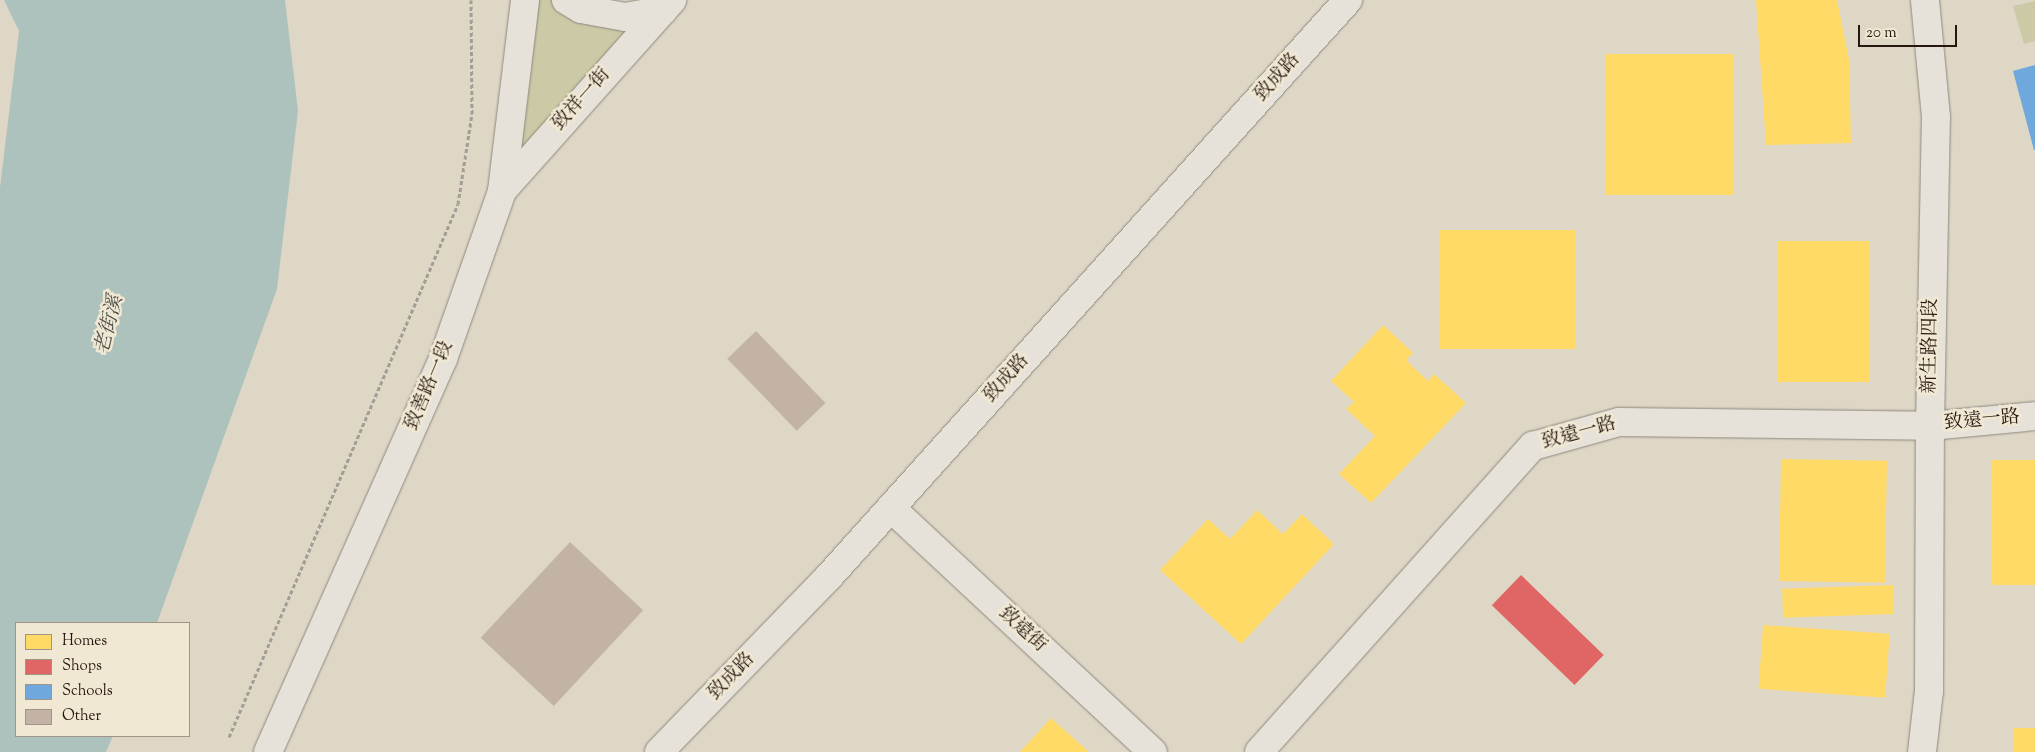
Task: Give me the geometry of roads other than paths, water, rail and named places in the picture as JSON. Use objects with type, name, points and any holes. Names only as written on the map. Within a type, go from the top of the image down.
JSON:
[{"type":"street","name":"致善路一段","points":[[268,752],[443,359],[502,191],[525,0]]},
{"type":"street","name":"致祥一街","points":[[566,0],[581,9],[625,17],[668,5]]},
{"type":"street","name":"致成路","points":[[658,752],[825,581],[1348,0]]},
{"type":"street","name":"新生路四段","points":[[1922,752],[1928,692],[1930,426],[1936,117],[1925,0]]},
{"type":"street","name":"致祥一街","points":[[502,191],[668,5]]},
{"type":"street","name":"致遠一路","points":[[1259,752],[1533,446],[1619,422],[1930,426],[2035,416]]},
{"type":"street","name":"致遠街","points":[[891,508],[1152,752]]},
{"type":"water","name":"老街溪","points":[[4,0],[285,0],[298,111],[277,289],[157,622],[15,622],[15,737],[113,737],[106,752],[0,752],[0,187],[19,31]]}]
